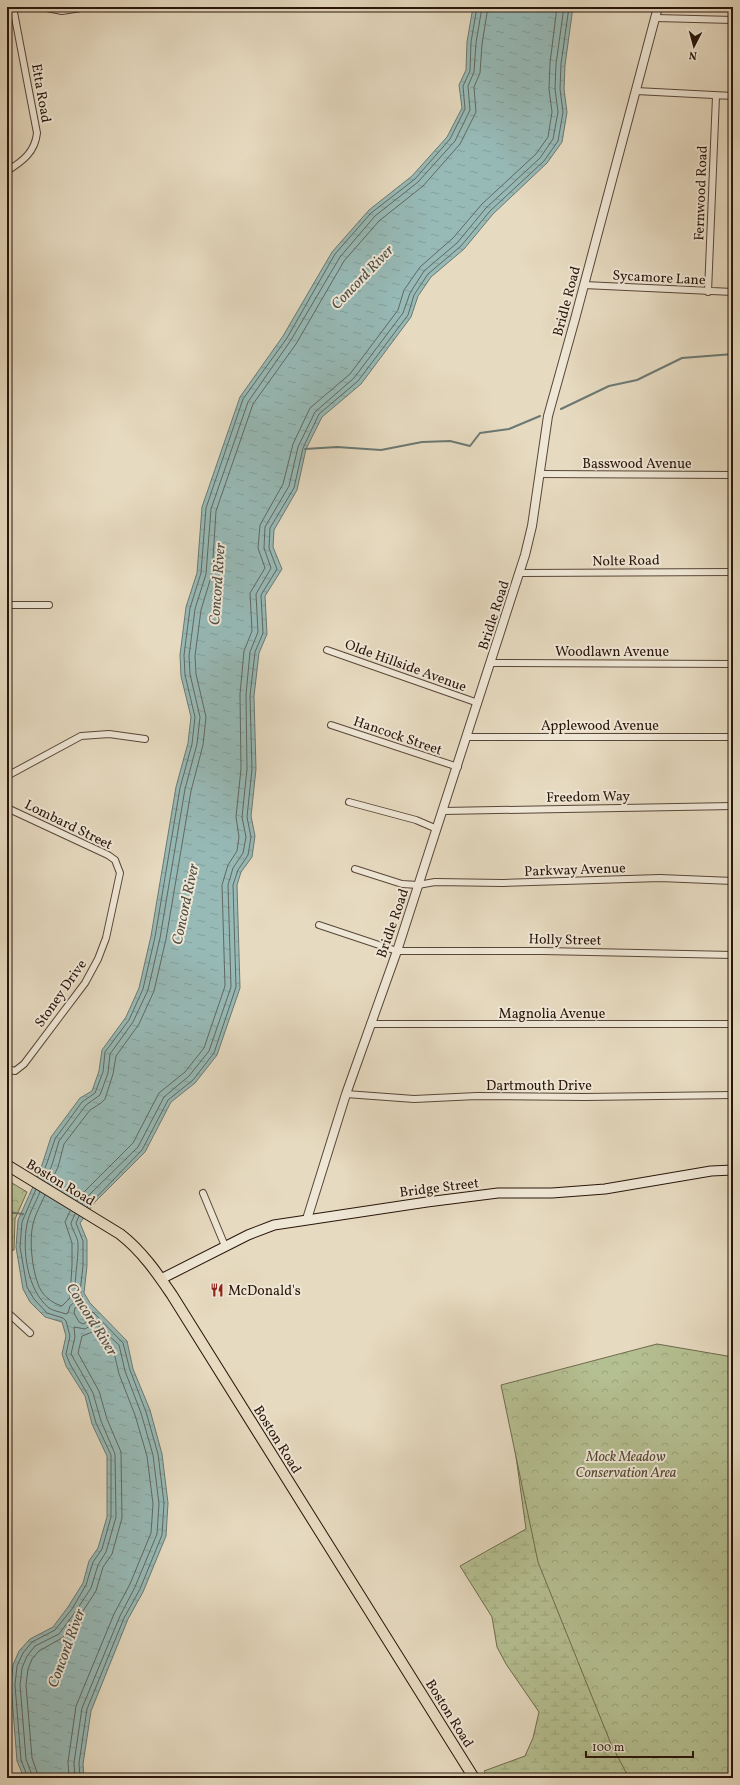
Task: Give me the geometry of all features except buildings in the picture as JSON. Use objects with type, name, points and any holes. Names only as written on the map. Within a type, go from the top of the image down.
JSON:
[{"type":"main road","name":"Boston Road","points":[[7,1165],[22,1176],[92,1218],[106,1224],[130,1242],[153,1268],[474,1778]]},
{"type":"main road","name":"Bridge Street","points":[[161,1279],[248,1235],[274,1225],[307,1219],[498,1193],[552,1193],[605,1189],[711,1171],[733,1170]]},
{"type":"street","name":"Etta Road","points":[[7,171],[19,164],[27,156],[34,145],[37,133],[13,7]]},
{"type":"street","points":[[42,7],[62,11],[88,7]]},
{"type":"street","name":"Bridle Road","points":[[307,1219],[346,1094],[397,951],[520,573],[532,526],[548,416],[658,7]]},
{"type":"street","points":[[656,18],[733,20]]},
{"type":"street","points":[[636,91],[733,96]]},
{"type":"street","name":"Fernwood Road","points":[[708,292],[716,96]]},
{"type":"street","name":"Sycamore Lane","points":[[584,285],[733,292]]},
{"type":"street","name":"Basswood Avenue","points":[[540,474],[733,475]]},
{"type":"street","name":"Nolte Road","points":[[520,573],[733,572]]},
{"type":"street","points":[[7,605],[49,605]]},
{"type":"street","name":"Olde Hillside Avenue","points":[[327,650],[478,703]]},
{"type":"street","name":"Woodlawn Avenue","points":[[491,663],[733,664]]},
{"type":"street","name":"Hancock Street","points":[[331,725],[458,767]]},
{"type":"street","points":[[7,776],[81,736],[109,734],[144,739]]},
{"type":"street","name":"Applewood Avenue","points":[[467,737],[733,737]]},
{"type":"street","points":[[349,802],[416,820],[437,829]]},
{"type":"street","name":"Freedom Way","points":[[443,811],[733,806]]},
{"type":"street","name":"Lombard Street","points":[[7,808],[108,855],[115,860],[118,866]]},
{"type":"street","name":"Stoney Drive","points":[[7,1069],[15,1071],[24,1064],[93,970],[106,938],[119,883],[120,873],[118,866]]},
{"type":"street","name":"Parkway Avenue","points":[[355,869],[402,884],[418,885],[435,882],[503,883],[660,878],[733,881]]},
{"type":"street","name":"Holly Street","points":[[319,925],[397,951],[536,950],[733,955]]},
{"type":"street","name":"Magnolia Avenue","points":[[370,1024],[733,1024]]},
{"type":"street","name":"Dartmouth Drive","points":[[346,1094],[414,1099],[477,1096],[585,1097],[733,1095]]},
{"type":"street","points":[[203,1193],[225,1246]]},
{"type":"street","points":[[7,1312],[30,1334]]},
{"type":"green space","points":[[7,1180],[27,1192],[15,1219],[14,1250],[7,1251]]},
{"type":"green space","name":"Mock Meadow Conservation Area","points":[[657,1344],[733,1357],[733,1778],[629,1778],[611,1744],[538,1562],[501,1385]]},
{"type":"green space","points":[[508,1398],[733,1774],[731,1778],[489,1778],[484,1771],[525,1756],[533,1738],[539,1712],[506,1664],[497,1647],[492,1617],[460,1566],[526,1529]]},
{"type":"water","name":"Concord River","points":[[473,7],[573,7],[565,65],[564,89],[567,112],[562,142],[547,163],[493,214],[464,249],[431,277],[418,296],[411,317],[361,384],[322,417],[306,449],[297,490],[274,530],[273,547],[282,569],[265,596],[267,634],[259,653],[254,696],[256,769],[251,816],[255,836],[252,857],[241,872],[237,885],[240,988],[217,1055],[195,1083],[171,1102],[145,1152],[95,1202],[80,1223],[87,1240],[87,1266],[84,1293],[90,1303],[127,1341],[133,1369],[150,1410],[162,1454],[168,1503],[166,1536],[143,1592],[128,1619],[91,1711],[83,1764],[84,1778],[24,1778],[17,1761],[11,1685],[13,1665],[19,1651],[30,1639],[53,1627],[83,1583],[89,1561],[98,1548],[107,1517],[107,1456],[92,1424],[85,1396],[66,1366],[62,1354],[66,1336],[62,1322],[45,1317],[30,1302],[23,1289],[16,1247],[18,1220],[40,1171],[51,1137],[80,1098],[92,1091],[99,1071],[102,1050],[126,1017],[139,988],[151,936],[176,787],[188,743],[191,717],[181,676],[180,655],[186,607],[197,573],[202,507],[240,397],[283,336],[332,252],[369,210],[412,176],[447,137],[462,108],[459,85],[466,70],[467,42]]},
{"type":"waterway","points":[[561,409],[609,386],[637,380],[682,358],[733,354]]},
{"type":"waterway","points":[[305,449],[337,447],[381,450],[422,442],[450,441],[470,446],[480,433],[509,429],[540,416]]},
{"type":"waterway","points":[[7,1212],[23,1214]]},
{"type":"place","name":"McDonald's","points":[[217,1290]]}]
